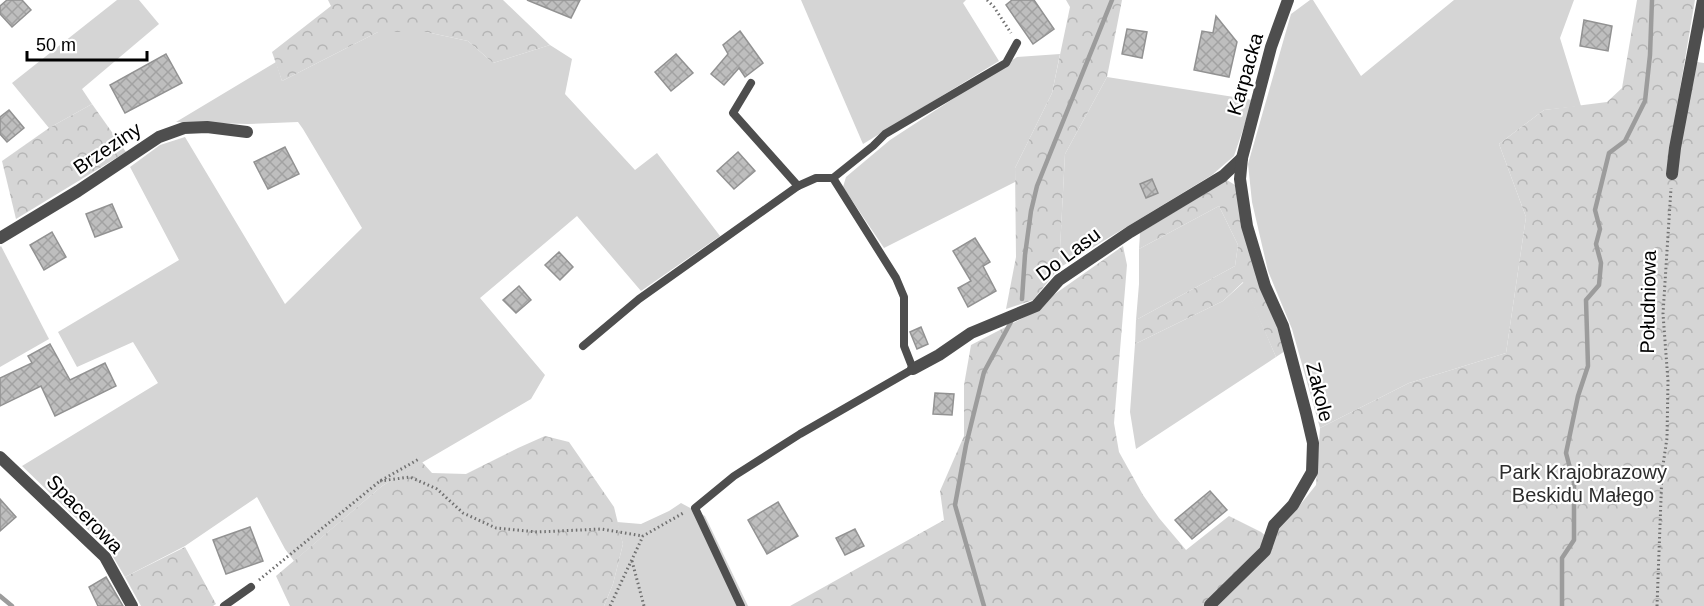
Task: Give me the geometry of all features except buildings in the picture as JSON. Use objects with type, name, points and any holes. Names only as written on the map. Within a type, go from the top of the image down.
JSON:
[{"type":"street","points":[[1672,174],[1674,148],[1703,0]]},
{"type":"street","name":"Karpacka","points":[[1242,158],[1271,47],[1290,2]]},
{"type":"street","name":"Brzeziny","points":[[0,238],[78,191],[159,136],[184,128],[207,127],[247,132]]},
{"type":"street","name":"Do Lasu","points":[[913,369],[939,355],[971,333],[1036,306],[1059,280],[1130,232],[1222,176],[1242,158]]},
{"type":"street","name":"Zakole","points":[[1209,605],[1265,551],[1274,525],[1293,505],[1312,472],[1313,443],[1304,402],[1283,326],[1265,286],[1247,226],[1240,179],[1242,158]]},
{"type":"street","name":"Spacerowa","points":[[0,458],[105,557],[132,606]]},
{"type":"lane","points":[[583,346],[639,299],[798,186],[816,178],[833,178],[885,134],[1006,63],[1017,43]]},
{"type":"lane","points":[[751,84],[733,113],[798,186]]},
{"type":"lane","points":[[741,606],[695,508],[734,476],[800,434],[913,369],[904,346],[904,297],[896,278],[833,178]]},
{"type":"lane","points":[[224,606],[251,587]]},
{"type":"path","points":[[987,0],[1017,43]]},
{"type":"path","name":"Południowa","points":[[1657,606],[1662,472],[1667,438],[1668,381],[1663,314],[1672,174]]},
{"type":"path","points":[[251,587],[380,481],[419,459]]},
{"type":"path","points":[[380,481],[410,477],[437,489],[463,513],[496,528],[537,532],[601,529],[643,536]]},
{"type":"path","points":[[610,606],[643,536],[695,508]]},
{"type":"path","points":[[631,561],[644,606]]},
{"type":"green space","points":[[117,0],[139,0],[159,24],[82,89],[92,104],[49,128],[12,83]]},
{"type":"green space","points":[[328,0],[503,0],[550,45],[493,63],[468,41],[426,32],[378,32],[282,81],[272,52],[331,6]]},
{"type":"green space","points":[[801,0],[966,0],[963,3],[999,61],[863,144]]},
{"type":"green space","points":[[1066,0],[1122,0],[1107,77],[1065,154],[1059,268],[1033,300],[1006,309],[1016,257],[1015,168],[1052,93],[1070,7]]},
{"type":"green space","points":[[1313,0],[1361,76],[1454,0],[1574,0],[1560,38],[1581,106],[1544,110],[1499,144],[1526,217],[1506,353],[1409,383],[1320,428],[1292,329],[1268,271],[1252,202],[1248,164],[1291,14]]},
{"type":"green space","name":"Park Krajobrazowy Beskidu Małego","points":[[1637,0],[1695,0],[1675,118],[1697,62],[1704,63],[1704,606],[790,606],[944,520],[940,491],[964,436],[964,385],[971,345],[1042,308],[1052,296],[1123,246],[1127,265],[1114,423],[1119,452],[1143,495],[1186,550],[1229,516],[1267,537],[1296,510],[1316,485],[1320,428],[1409,383],[1506,353],[1526,217],[1499,144],[1544,110],[1607,102],[1622,88]]},
{"type":"green space","points":[[378,32],[426,32],[468,41],[493,63],[550,45],[572,59],[565,94],[635,170],[657,153],[720,236],[641,291],[577,216],[480,298],[545,375],[531,399],[382,486],[294,561],[257,497],[185,546],[125,577],[109,550],[22,466],[158,383],[133,342],[77,367],[58,332],[179,260],[130,167],[160,145],[185,137],[285,304],[362,228],[303,129],[298,122],[248,124],[176,122],[276,62],[282,81]]},
{"type":"green space","points":[[1060,54],[1052,93],[1015,168],[1015,182],[884,248],[843,187],[846,177],[890,140],[1017,57]]},
{"type":"green space","points":[[1107,77],[1253,100],[1234,156],[1212,175],[1059,268],[1065,154]]},
{"type":"green space","points":[[92,104],[126,152],[16,219],[2,161],[49,128]]},
{"type":"green space","points":[[1227,180],[1235,185],[1251,260],[1285,351],[1276,357],[1243,282],[1223,301],[1135,344],[1136,320],[1235,266],[1238,245],[1219,206],[1139,249],[1140,233]]},
{"type":"green space","points":[[1219,206],[1238,245],[1235,266],[1136,320],[1139,249]]},
{"type":"green space","points":[[0,247],[49,339],[0,367]]},
{"type":"green space","points":[[1244,282],[1276,357],[1136,449],[1130,412],[1135,344],[1223,301]]},
{"type":"green space","points":[[545,436],[569,442],[614,507],[623,544],[613,584],[604,606],[290,606],[276,576],[382,486],[422,462],[432,473],[466,474]]},
{"type":"green space","points":[[681,503],[705,516],[748,606],[604,606],[613,584],[623,544],[617,522],[641,524]]},
{"type":"green space","points":[[185,547],[216,604],[213,606],[141,606],[125,577]]},
{"type":"waterway","points":[[1022,299],[1025,255],[1037,186],[1112,0]]},
{"type":"waterway","points":[[1562,606],[1562,558],[1574,540],[1574,483],[1566,453],[1578,396],[1588,366],[1586,300],[1599,285],[1601,263],[1596,244],[1600,229],[1595,210],[1609,153],[1625,141],[1645,101],[1650,55],[1652,0]]},
{"type":"waterway","points":[[984,606],[955,505],[966,445],[984,372],[1012,320]]},
{"type":"waterway","points":[[0,596],[12,606]]}]
